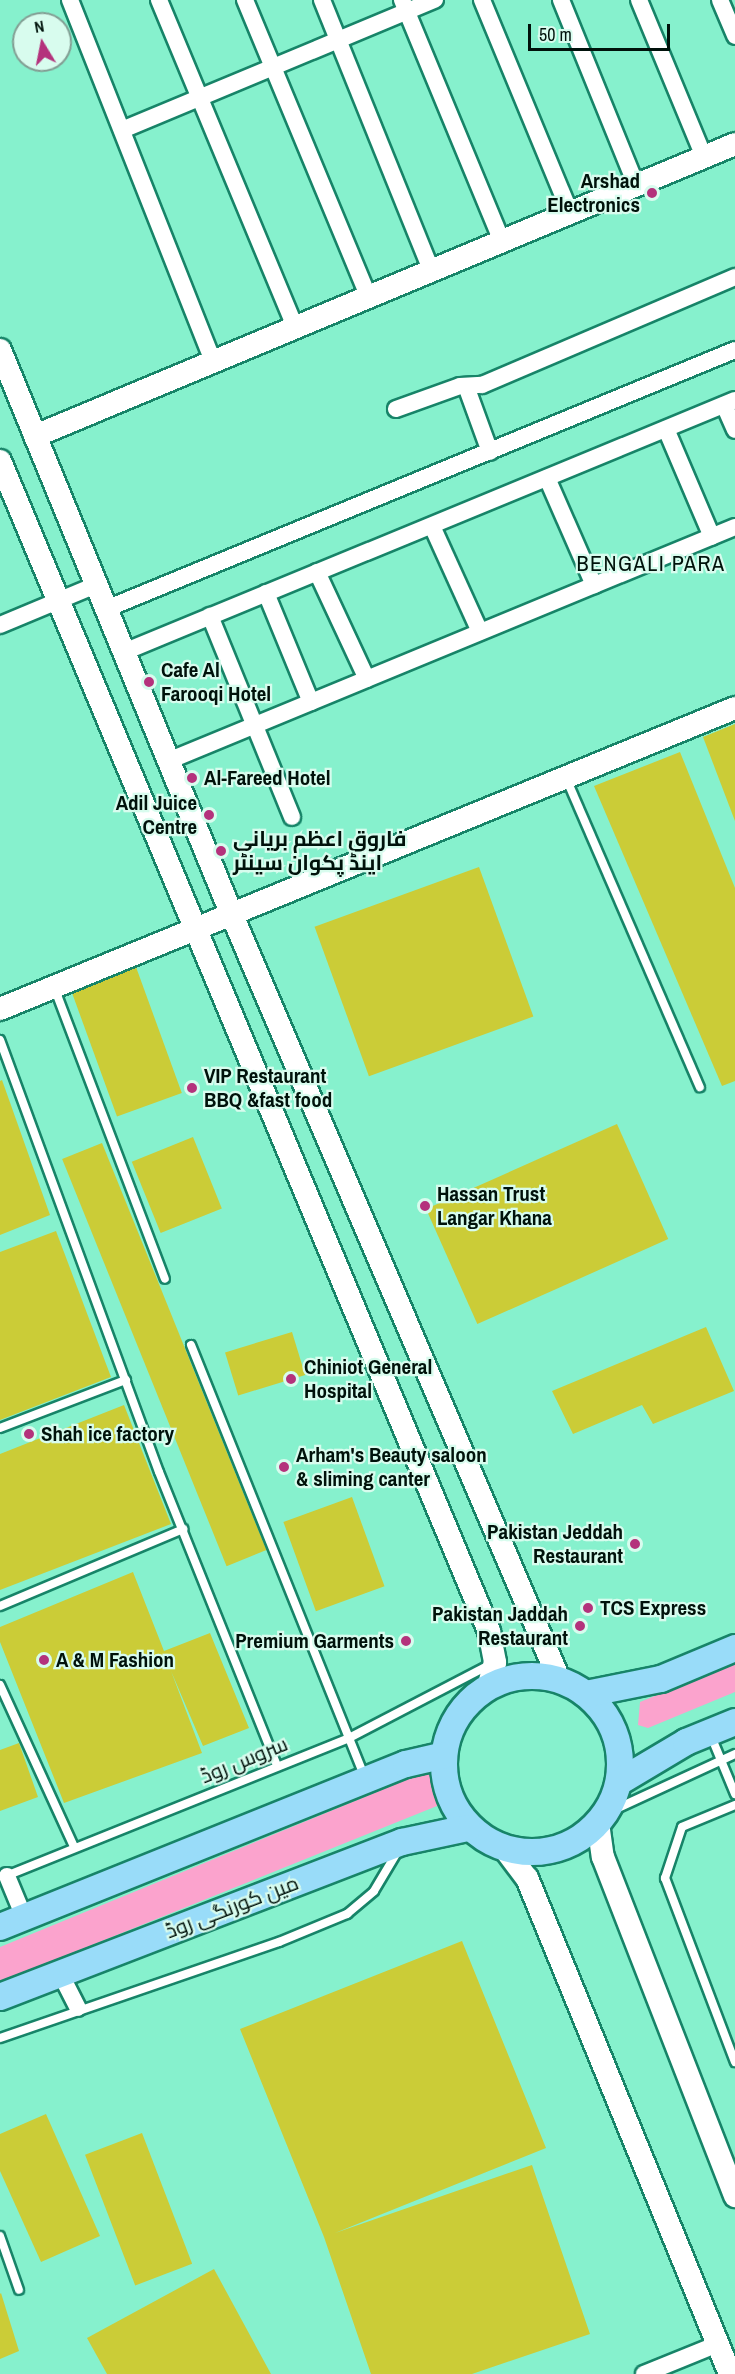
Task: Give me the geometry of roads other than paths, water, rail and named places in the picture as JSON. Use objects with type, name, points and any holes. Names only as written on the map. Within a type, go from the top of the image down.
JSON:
[{"type":"main road","points":[[586,1694],[661,1679],[735,1648]]},
{"type":"main road","points":[[516,1677],[559,1679],[586,1694],[604,1712],[615,1734],[619,1782],[601,1819],[578,1839],[554,1849],[504,1848],[468,1828],[446,1784],[444,1755],[460,1713],[488,1688],[516,1677]]},
{"type":"main road","points":[[619,1782],[710,1732],[735,1722]]},
{"type":"main road","points":[[0,1927],[365,1780],[444,1755]]},
{"type":"main road","name":"مین کورنگی روڈ","points":[[0,1997],[402,1842],[468,1828]]},
{"type":"street","points":[[70,0],[213,361]]},
{"type":"street","points":[[159,0],[295,327]]},
{"type":"street","points":[[245,0],[368,296]]},
{"type":"street","points":[[322,0],[431,270]]},
{"type":"street","points":[[122,130],[338,40],[405,6],[435,0]]},
{"type":"street","points":[[482,0],[570,212]]},
{"type":"street","points":[[561,0],[636,185]]},
{"type":"street","points":[[639,0],[704,157]]},
{"type":"street","points":[[720,0],[735,36]]},
{"type":"street","points":[[405,6],[502,241]]},
{"type":"street","points":[[35,436],[735,144]]},
{"type":"street","points":[[396,409],[466,386],[492,381],[735,277]]},
{"type":"street","points":[[0,350],[232,915],[559,1679]]},
{"type":"street","points":[[106,609],[735,350]]},
{"type":"street","points":[[466,386],[490,452]]},
{"type":"street","points":[[124,651],[729,402],[735,430]]},
{"type":"street","points":[[666,429],[712,537]]},
{"type":"street","points":[[0,461],[193,929],[484,1620],[495,1662],[488,1688]]},
{"type":"street","points":[[547,478],[594,585]]},
{"type":"street","points":[[432,526],[480,632]]},
{"type":"street","points":[[168,761],[735,527]]},
{"type":"street","points":[[317,572],[367,679]]},
{"type":"street","points":[[0,625],[96,585]]},
{"type":"street","points":[[266,593],[311,702]]},
{"type":"street","points":[[210,616],[292,817]]},
{"type":"street","points":[[0,1009],[735,708]]},
{"type":"street","points":[[601,1819],[603,1857],[735,2196]]},
{"type":"street","points":[[504,1848],[527,1878],[730,2374]]},
{"type":"street","points":[[4,1877],[24,1917]]},
{"type":"street","points":[[60,1972],[78,2008]]},
{"type":"street","points":[[644,2374],[718,2344]]},
{"type":"lane","points":[[566,777],[700,1087]]},
{"type":"lane","points":[[54,987],[165,1279]]},
{"type":"lane","points":[[0,1040],[126,1380],[277,1766]]},
{"type":"lane","points":[[191,1345],[365,1780]]},
{"type":"lane","points":[[0,1428],[126,1380]]},
{"type":"lane","points":[[0,1606],[183,1529]]},
{"type":"lane","name":"سروس روڈ","points":[[4,1877],[349,1738],[495,1662]]},
{"type":"lane","points":[[0,1685],[74,1847]]},
{"type":"lane","points":[[710,1732],[735,1794]]},
{"type":"lane","points":[[601,1819],[735,1754]]},
{"type":"lane","points":[[735,1805],[682,1827],[665,1878],[735,2062]]},
{"type":"lane","points":[[0,2038],[78,2008],[279,1942],[347,1914],[374,1892],[402,1842]]},
{"type":"lane","points":[[0,2236],[19,2290]]},
{"type":"place","name":"Arshad Electronics","points":[[652,193]]},
{"type":"place","name":"Cafe Al Farooqi Hotel","points":[[149,682]]},
{"type":"place","name":"Al-Fareed Hotel","points":[[192,778]]},
{"type":"place","name":"Adil Juice Centre","points":[[209,815]]},
{"type":"place","name":"فاروق اعظم بریانی اینڈ پکوان سینٹر","points":[[221,851]]},
{"type":"place","name":"VIP Restaurant BBQ &fast food","points":[[192,1088]]},
{"type":"place","name":"Hassan Trust Langar Khana","points":[[425,1206]]},
{"type":"place","name":"Chiniot General Hospital","points":[[291,1379]]},
{"type":"place","name":"Shah ice factory","points":[[29,1434]]},
{"type":"place","name":"Arham's Beauty saloon & sliming canter","points":[[284,1467]]},
{"type":"place","name":"Pakistan Jeddah Restaurant","points":[[635,1544]]},
{"type":"place","name":"TCS Express","points":[[588,1608]]},
{"type":"place","name":"Pakistan Jaddah Restaurant","points":[[580,1626]]},
{"type":"place","name":"Premium Garments","points":[[406,1641]]},
{"type":"place","name":"A & M Fashion","points":[[44,1660]]},
{"type":"district","name":"BENGALI PARA","points":[[651,564]]}]
